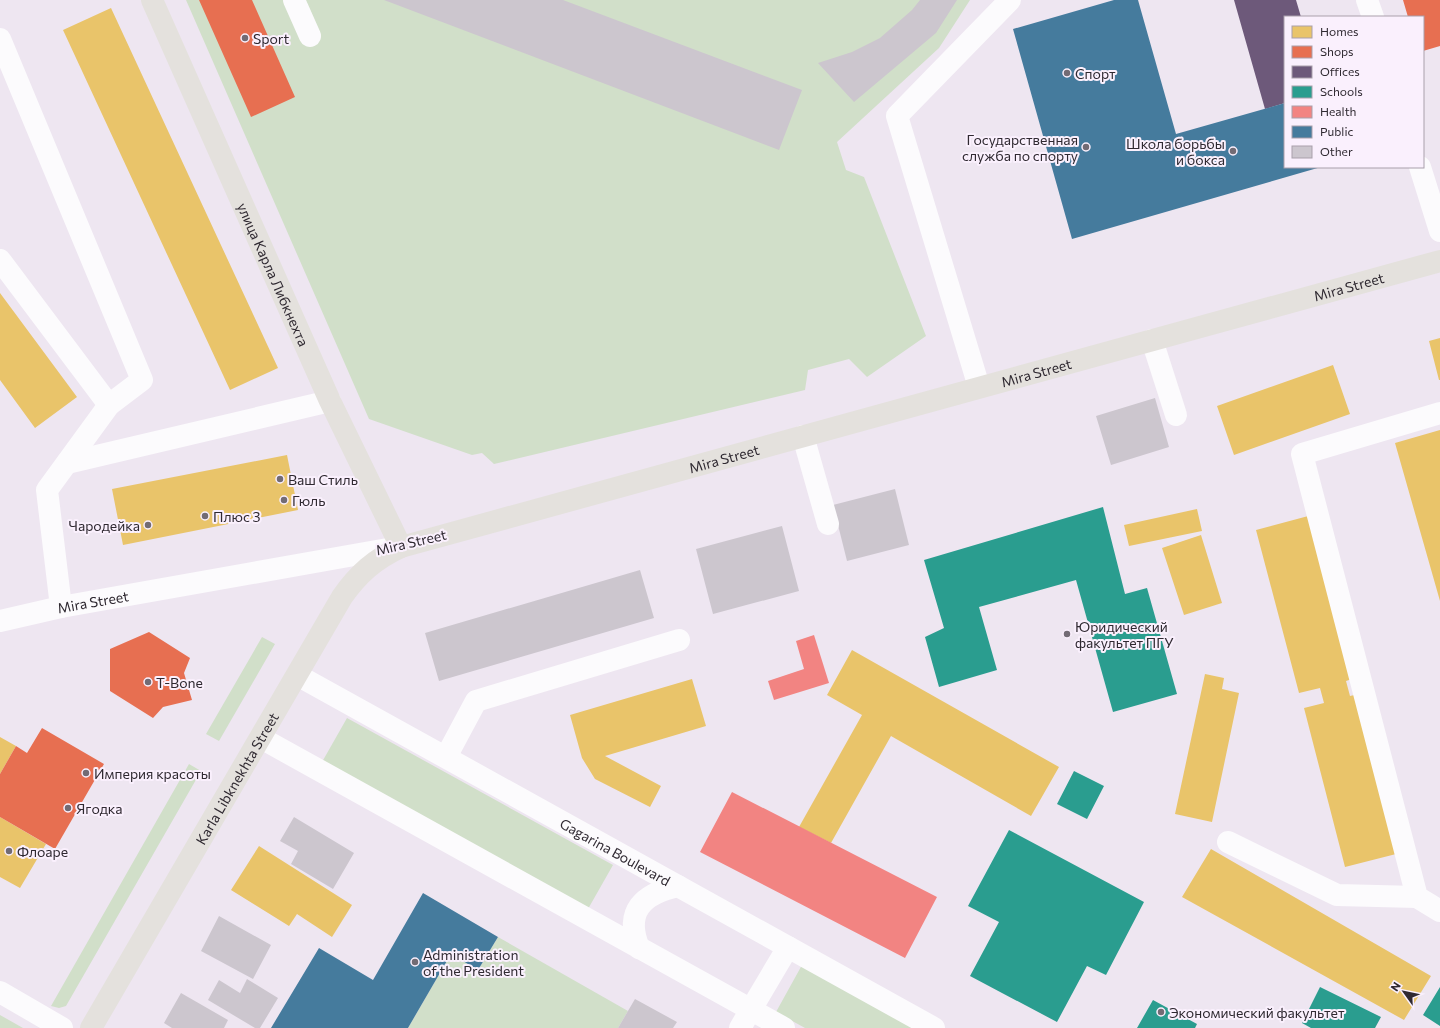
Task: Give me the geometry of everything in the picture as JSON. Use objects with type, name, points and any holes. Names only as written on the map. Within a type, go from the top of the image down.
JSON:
[{"type":"main road","name":"улица Карла Либкнехта","points":[[152,0],[330,401],[401,547]]},
{"type":"main road","name":"Mira Street","points":[[401,547],[1440,261]]},
{"type":"main road","name":"Karla Libknekhta Street","points":[[90,1028],[261,738],[342,597],[352,583],[374,562],[401,547]]},
{"type":"street","points":[[294,0],[310,36]]},
{"type":"street","points":[[979,388],[897,116],[1010,0]]},
{"type":"street","points":[[1367,0],[1373,16]]},
{"type":"street","points":[[0,39],[142,380],[109,405],[47,490],[61,607]]},
{"type":"street","points":[[1420,168],[1440,231]]},
{"type":"street","points":[[0,260],[109,405]]},
{"type":"street","points":[[1152,340],[1176,415]]},
{"type":"street","points":[[67,463],[330,401]]},
{"type":"street","points":[[1417,897],[1302,454],[1440,412]]},
{"type":"street","points":[[803,436],[828,524]]},
{"type":"street","name":"Mira Street","points":[[0,621],[61,607],[401,547]]},
{"type":"street","points":[[446,757],[476,700],[679,640]]},
{"type":"street","name":"Gagarina Boulevard","points":[[297,675],[934,1028]]},
{"type":"street","points":[[261,738],[639,948],[746,1019],[784,1028]]},
{"type":"street","points":[[1228,842],[1337,896],[1417,897],[1440,911]]},
{"type":"street","points":[[639,948],[634,936],[634,923],[637,910],[643,902],[652,895],[678,886]]},
{"type":"street","points":[[746,1019],[788,947]]},
{"type":"street","points":[[0,992],[62,1028]]},
{"type":"green space","points":[[186,0],[970,0],[939,48],[837,142],[846,170],[864,177],[926,336],[867,377],[849,359],[808,370],[805,390],[494,464],[482,453],[472,455],[369,419]]},
{"type":"green space","points":[[262,637],[275,644],[219,741],[206,734]]},
{"type":"green space","points":[[347,718],[613,865],[588,909],[322,762]]},
{"type":"green space","points":[[189,764],[201,771],[66,1006],[59,1008],[51,1006]]},
{"type":"green space","points":[[498,937],[628,1011],[618,1028],[408,1028],[451,954],[478,970]]},
{"type":"green space","points":[[802,965],[915,1028],[805,1028],[776,1012]]},
{"type":"green space","points":[[0,1015],[23,1028],[0,1028]]},
{"type":"building: Homes","points":[[111,8],[278,368],[230,390],[63,30]]},
{"type":"building: Homes","points":[[0,293],[77,397],[35,428],[0,380]]},
{"type":"building: Homes","points":[[1440,338],[1440,380],[1439,380],[1429,341]]},
{"type":"building: Homes","points":[[1333,365],[1350,414],[1234,455],[1217,406]]},
{"type":"building: Homes","points":[[1440,430],[1440,601],[1395,443]]},
{"type":"building: Homes","points":[[287,455],[298,510],[123,545],[112,489]]},
{"type":"building: Homes","points":[[1197,509],[1202,531],[1129,546],[1124,525]]},
{"type":"building: Homes","points":[[1312,515],[1355,678],[1346,681],[1350,696],[1359,694],[1400,853],[1345,867],[1304,708],[1324,703],[1320,688],[1299,693],[1256,530]]},
{"type":"building: Homes","points":[[1201,535],[1222,603],[1184,615],[1162,548]]},
{"type":"building: Homes","points":[[852,650],[1059,767],[1031,816],[891,736],[831,843],[799,827],[862,715],[827,695]]},
{"type":"building: Homes","points":[[1205,674],[1224,678],[1222,689],[1239,693],[1212,822],[1175,814]]},
{"type":"building: Homes","points":[[692,679],[706,726],[605,756],[661,786],[650,807],[595,779],[582,758],[570,715]]},
{"type":"building: Homes","points":[[0,737],[16,746],[0,774]]},
{"type":"building: Homes","points":[[0,817],[46,844],[20,888],[0,877]]},
{"type":"building: Homes","points":[[259,846],[352,905],[332,937],[297,914],[289,926],[231,890]]},
{"type":"building: Homes","points":[[1211,849],[1431,976],[1404,1020],[1182,897]]},
{"type":"building: Shops","points":[[199,0],[252,0],[295,97],[251,117]]},
{"type":"building: Shops","points":[[1403,0],[1440,0],[1440,46],[1424,51],[1424,16],[1408,16]]},
{"type":"building: Shops","name":"T-Bone","points":[[149,632],[190,658],[184,673],[192,700],[163,707],[153,718],[110,691],[110,649]]},
{"type":"building: Shops","points":[[42,728],[104,764],[55,849],[0,817],[0,774],[16,746],[27,753]]},
{"type":"building: Offices","points":[[1234,0],[1296,0],[1301,16],[1284,16],[1284,103],[1265,109]]},
{"type":"building: Schools","points":[[1103,507],[1125,594],[1147,588],[1177,694],[1113,712],[1076,580],[979,607],[997,670],[939,687],[925,637],[944,628],[924,560]]},
{"type":"building: Schools","points":[[1074,771],[1104,786],[1087,819],[1057,804]]},
{"type":"building: Schools","points":[[1009,830],[1144,902],[1106,975],[1087,966],[1057,1022],[970,976],[999,922],[968,906]]},
{"type":"building: Schools","points":[[1320,987],[1381,1017],[1375,1028],[1311,1028],[1302,1023]]},
{"type":"building: Schools","points":[[1440,987],[1440,1026],[1423,1015]]},
{"type":"building: Schools","name":"Экономический факультет","points":[[1153,1000],[1197,1024],[1195,1028],[1137,1028]]},
{"type":"building: Health","points":[[814,635],[829,683],[774,700],[768,681],[804,669],[796,641]]},
{"type":"building: Health","points":[[732,792],[937,897],[905,958],[700,852]]},
{"type":"building: Public","points":[[1114,0],[1138,0],[1176,134],[1284,103],[1284,168],[1318,168],[1072,239],[1013,29]]},
{"type":"building: Public","name":"Administration of the President","points":[[423,893],[498,937],[478,970],[451,954],[408,1028],[271,1028],[319,948],[373,980]]},
{"type":"building: Other","points":[[384,0],[563,0],[802,90],[779,150]]},
{"type":"building: Other","points":[[920,0],[957,0],[936,33],[854,102],[818,63],[852,52],[880,38],[912,10]]},
{"type":"building: Other","points":[[1155,398],[1169,447],[1111,465],[1096,416]]},
{"type":"building: Other","points":[[895,489],[909,545],[847,561],[833,505]]},
{"type":"building: Other","points":[[782,526],[799,591],[713,614],[696,549]]},
{"type":"building: Other","points":[[640,570],[654,618],[439,681],[425,633]]},
{"type":"building: Other","points":[[294,817],[354,853],[333,889],[291,864],[298,851],[280,841]]},
{"type":"building: Other","points":[[219,916],[271,945],[253,979],[201,951]]},
{"type":"building: Other","points":[[247,979],[278,998],[260,1028],[255,1028],[208,1000],[219,980],[240,993]]},
{"type":"building: Other","points":[[181,993],[228,1020],[224,1028],[172,1028],[164,1023]]},
{"type":"building: Other","points":[[635,999],[677,1022],[673,1028],[618,1028]]},
{"type":"place","name":"Sport","points":[[245,38]]},
{"type":"place","name":"Спорт","points":[[1067,73]]},
{"type":"place","name":"Государственная служба по спорту","points":[[1086,147]]},
{"type":"place","name":"Школа борьбы и бокса","points":[[1233,151]]},
{"type":"place","name":"Ваш Стиль","points":[[280,479]]},
{"type":"place","name":"Гюль","points":[[284,500]]},
{"type":"place","name":"Плюс 3","points":[[205,516]]},
{"type":"place","name":"Чародейка","points":[[148,525]]},
{"type":"place","name":"Юридический факультет ПГУ","points":[[1067,634]]},
{"type":"place","name":"T-Bone","points":[[148,682]]},
{"type":"place","name":"Империя красоты","points":[[86,773]]},
{"type":"place","name":"Ягодка","points":[[68,808]]},
{"type":"place","name":"Флоаре","points":[[9,851]]},
{"type":"place","name":"Administration of the President","points":[[415,962]]},
{"type":"place","name":"Экономический факультет","points":[[1161,1012]]}]
